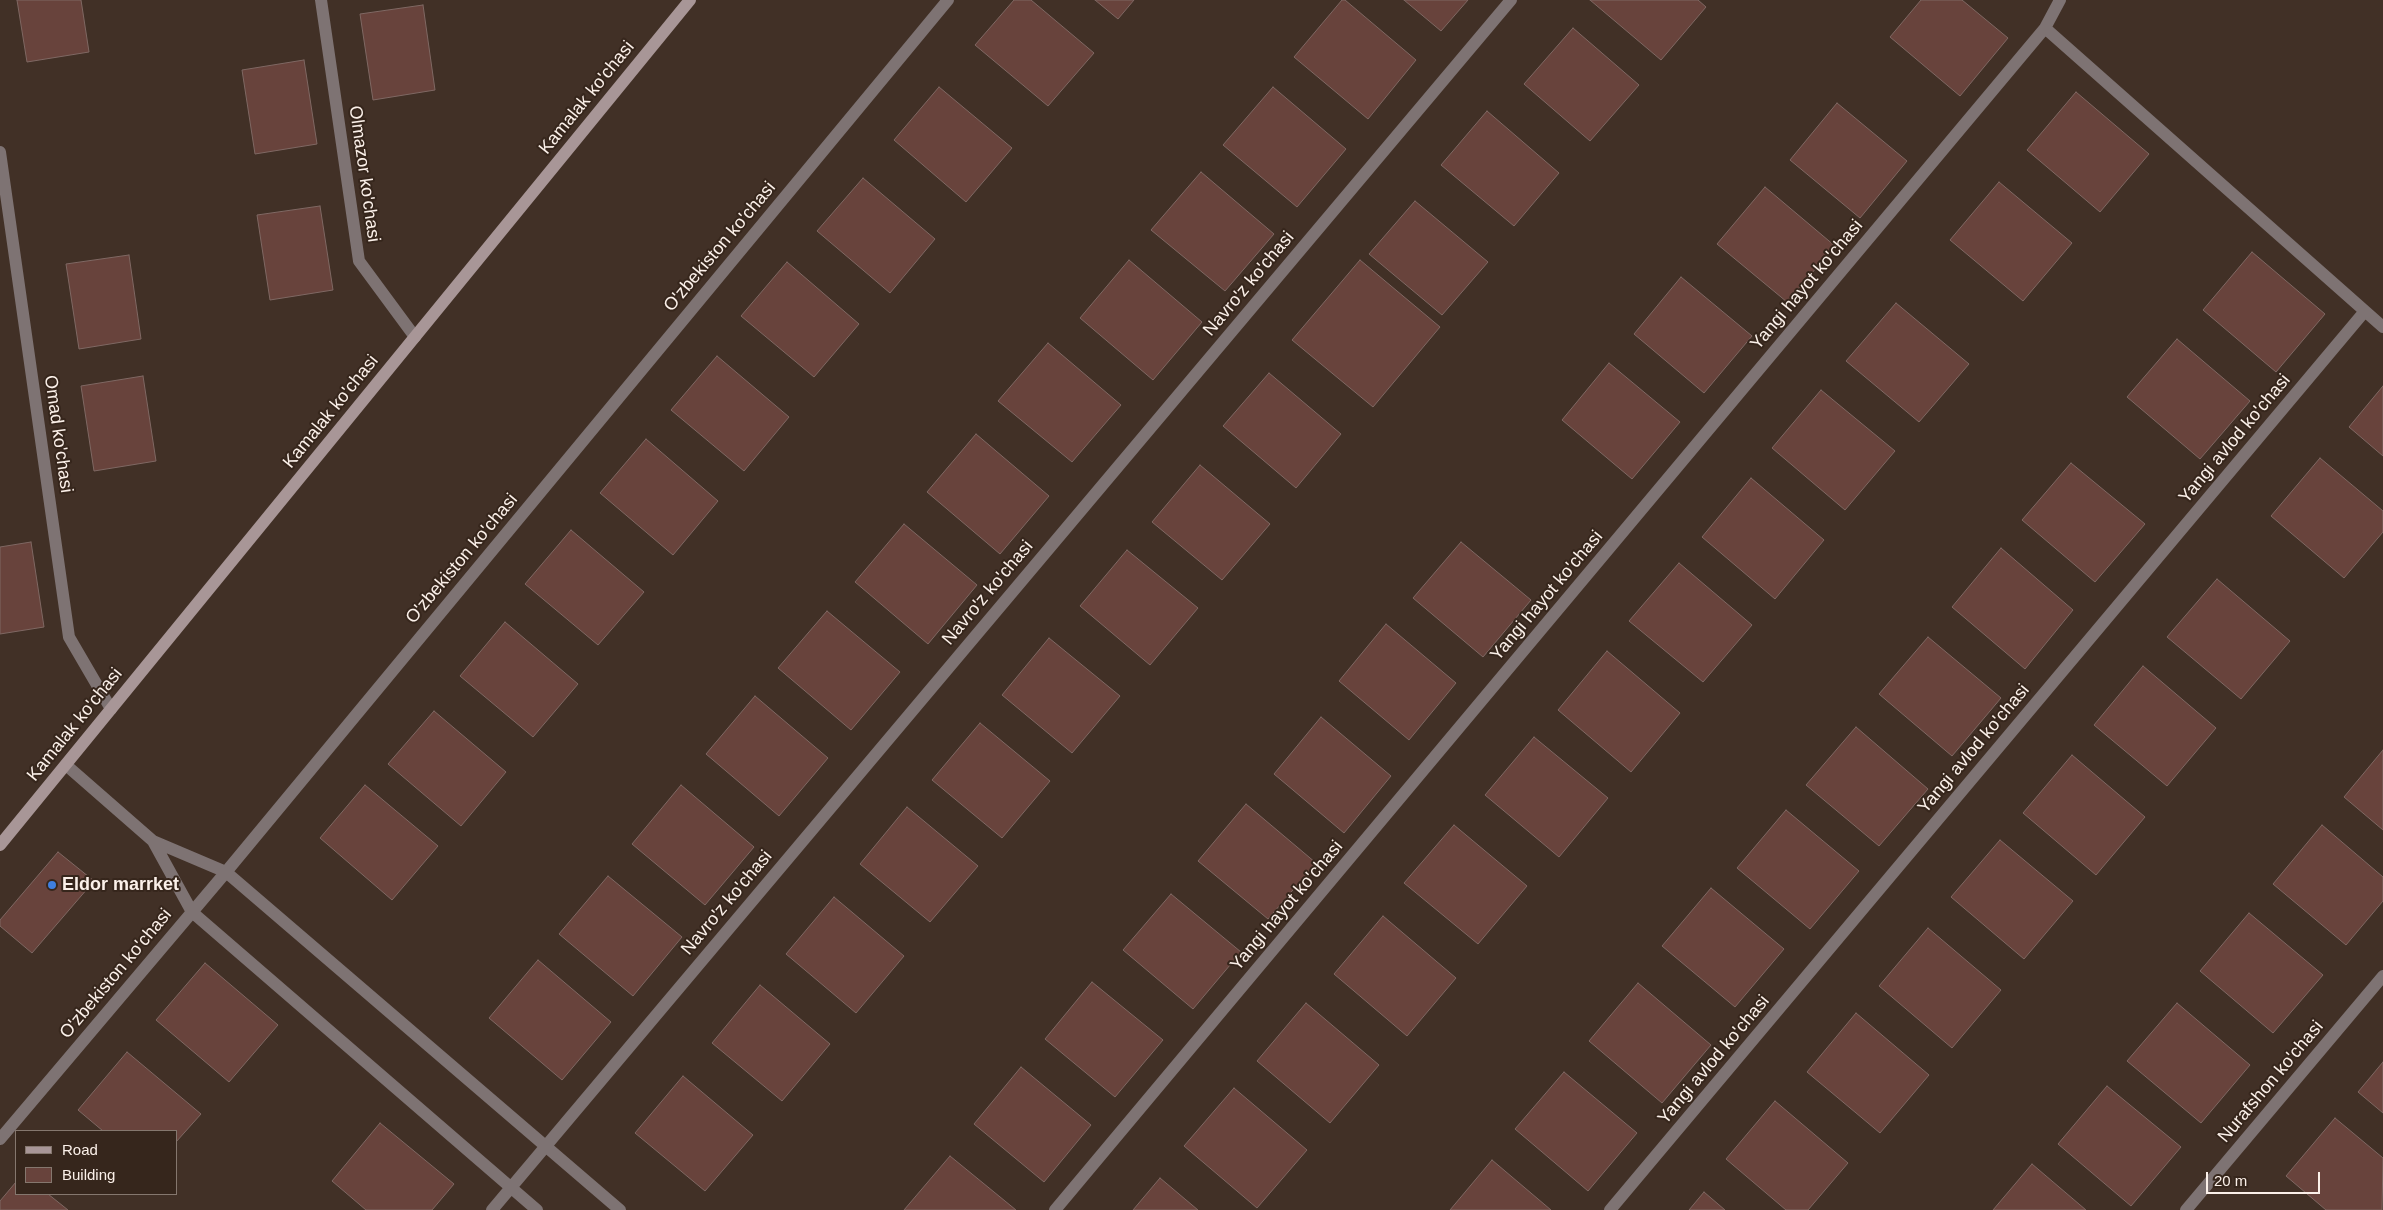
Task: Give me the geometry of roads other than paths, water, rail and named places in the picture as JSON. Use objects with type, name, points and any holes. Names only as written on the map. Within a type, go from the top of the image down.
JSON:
[{"type":"main road","name":"Kamalak ko'chasi","points":[[0,846],[690,0]]},
{"type":"street","name":"Olmazor ko'chasi","points":[[321,0],[359,261],[415,337]]},
{"type":"street","name":"O'zbekiston ko'chasi","points":[[0,1139],[226,872],[948,0]]},
{"type":"street","name":"Navro'z ko'chasi","points":[[492,1210],[1512,0]]},
{"type":"street","name":"Yangi hayot ko'chasi","points":[[1055,1210],[2045,28],[2059,0]]},
{"type":"street","points":[[2045,28],[2383,327]]},
{"type":"street","name":"Omad ko'chasi","points":[[0,152],[69,637],[111,709]]},
{"type":"street","name":"Yangi avlod ko'chasi","points":[[1610,1210],[2365,311]]},
{"type":"street","points":[[66,765],[153,841],[226,872],[620,1210]]},
{"type":"street","points":[[153,841],[192,912],[538,1210]]},
{"type":"street","name":"Nurafshon ko'chasi","points":[[2186,1210],[2383,976]]},
{"type":"place","name":"Eldor marrket","points":[[52,885]]}]
